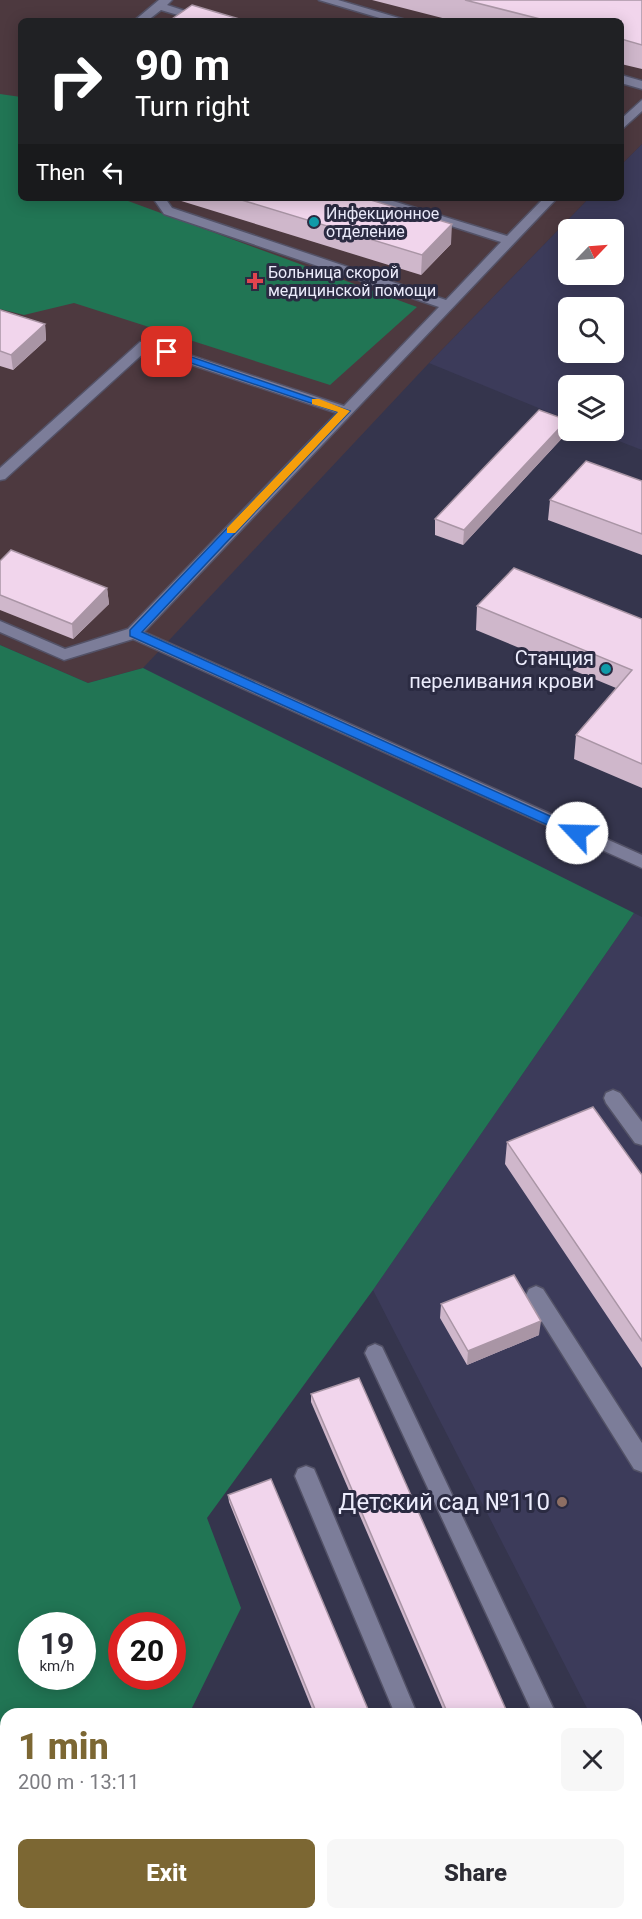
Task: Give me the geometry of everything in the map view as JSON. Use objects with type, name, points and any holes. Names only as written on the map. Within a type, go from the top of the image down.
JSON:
[{"type":"lane","points":[[324,0],[392,18]]},
{"type":"lane","points":[[144,18],[163,3],[202,18]]},
{"type":"lane","points":[[624,80],[642,85]]},
{"type":"lane","points":[[624,123],[642,104]]},
{"type":"lane","points":[[161,201],[168,211],[448,304]]},
{"type":"lane","points":[[380,201],[510,241]]},
{"type":"lane","points":[[0,626],[64,655],[134,633],[548,201]]},
{"type":"lane","points":[[0,476],[145,345],[345,411]]},
{"type":"lane","points":[[134,633],[642,862]]},
{"type":"lane","points":[[613,1098],[642,1137]]},
{"type":"lane","points":[[536,1295],[642,1462]]},
{"type":"lane","points":[[375,1353],[542,1708]]},
{"type":"lane","points":[[306,1476],[403,1708]]},
{"type":"shaded area","name":"Больница скорой медицинской помощи","points":[[0,0],[642,0],[642,144],[624,162],[624,18],[18,18],[18,201],[586,201],[569,219],[558,219],[558,230],[429,363],[143,668],[88,683],[0,645]]},
{"type":"shaded area","points":[[642,144],[642,450],[619,441],[624,441],[624,375],[558,375],[558,416],[429,363],[558,230],[558,285],[624,285],[624,219],[569,219],[586,201],[624,201],[624,162]]},
{"type":"shaded area","name":"Детский сад №110","points":[[634,913],[642,917],[642,1708],[587,1708],[373,1290]]},
{"type":"green space","points":[[0,94],[18,97],[18,201],[128,201],[417,307],[330,385],[74,303],[24,315],[0,309]]},
{"type":"green space","points":[[0,645],[88,683],[143,668],[634,913],[373,1290],[207,1518],[241,1608],[192,1708],[0,1708]]},
{"type":"building","points":[[465,0],[642,0],[642,45],[624,40],[624,18],[536,18]]},
{"type":"building","points":[[192,5],[236,18],[173,18]]},
{"type":"building","points":[[245,201],[374,201],[452,224],[422,255]]},
{"type":"building","points":[[0,310],[45,324],[11,355],[0,351]]},
{"type":"building","points":[[539,410],[558,417],[558,430],[464,530],[435,519]]},
{"type":"building","points":[[586,461],[642,481],[642,534],[550,500]]},
{"type":"building","points":[[11,550],[107,588],[72,624],[0,595],[0,561]]},
{"type":"building","points":[[514,568],[642,619],[642,764],[576,735],[632,670],[477,606]]},
{"type":"building","points":[[593,1107],[642,1175],[642,1341],[507,1142]]},
{"type":"building","points":[[514,1275],[541,1321],[468,1351],[441,1304]]},
{"type":"building","points":[[359,1378],[505,1708],[445,1708],[311,1394]]},
{"type":"building","points":[[271,1479],[367,1708],[315,1708],[228,1495]]},
{"type":"slow traffic","points":[[231,531],[345,411],[315,402]]},
{"type":"place","name":"Инфекционное отделение","points":[[314,222]]},
{"type":"place","name":"Больница скорой медицинской помощи","points":[[255,281]]},
{"type":"place","name":"Станция переливания крови","points":[[606,669]]},
{"type":"place","name":"Детский сад №110","points":[[562,1502]]},
{"type":"route","points":[[167,352],[345,411],[134,633],[577,833]]}]
